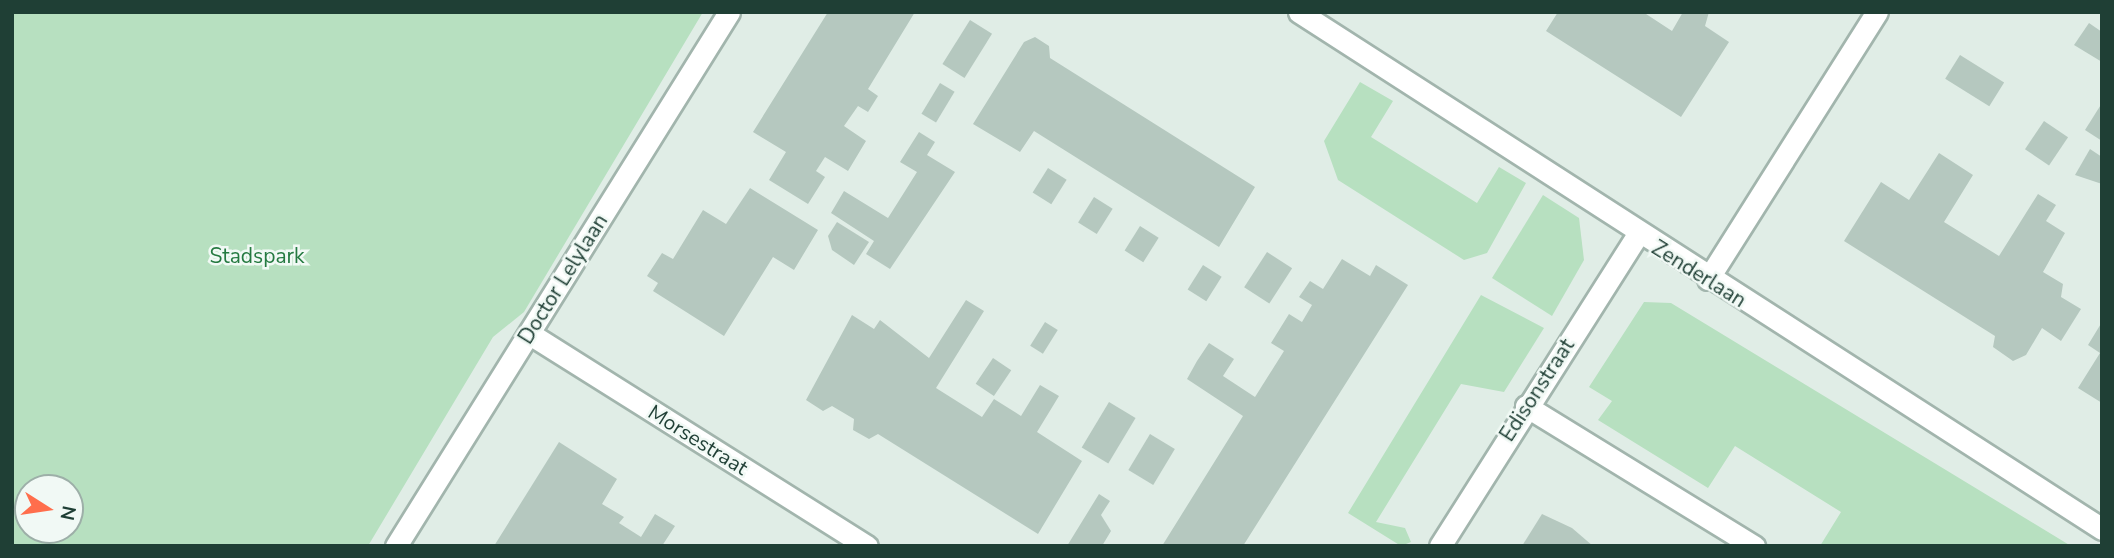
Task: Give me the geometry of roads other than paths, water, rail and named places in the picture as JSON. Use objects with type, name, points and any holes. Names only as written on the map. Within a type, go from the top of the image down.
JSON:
[{"type":"street","name":"Doctor Lelylaan","points":[[396,546],[729,12]]},
{"type":"street","name":"Zenderlaan","points":[[1299,12],[1637,235],[2102,529]]},
{"type":"street","points":[[1708,279],[1877,12]]},
{"type":"street","name":"Edisonstraat","points":[[1440,546],[1525,406],[1637,235]]},
{"type":"street","name":"Morsestraat","points":[[530,334],[867,546]]},
{"type":"street","points":[[1525,406],[1754,546]]},
{"type":"park label","name":"Stadspark","points":[[257,256]]}]
